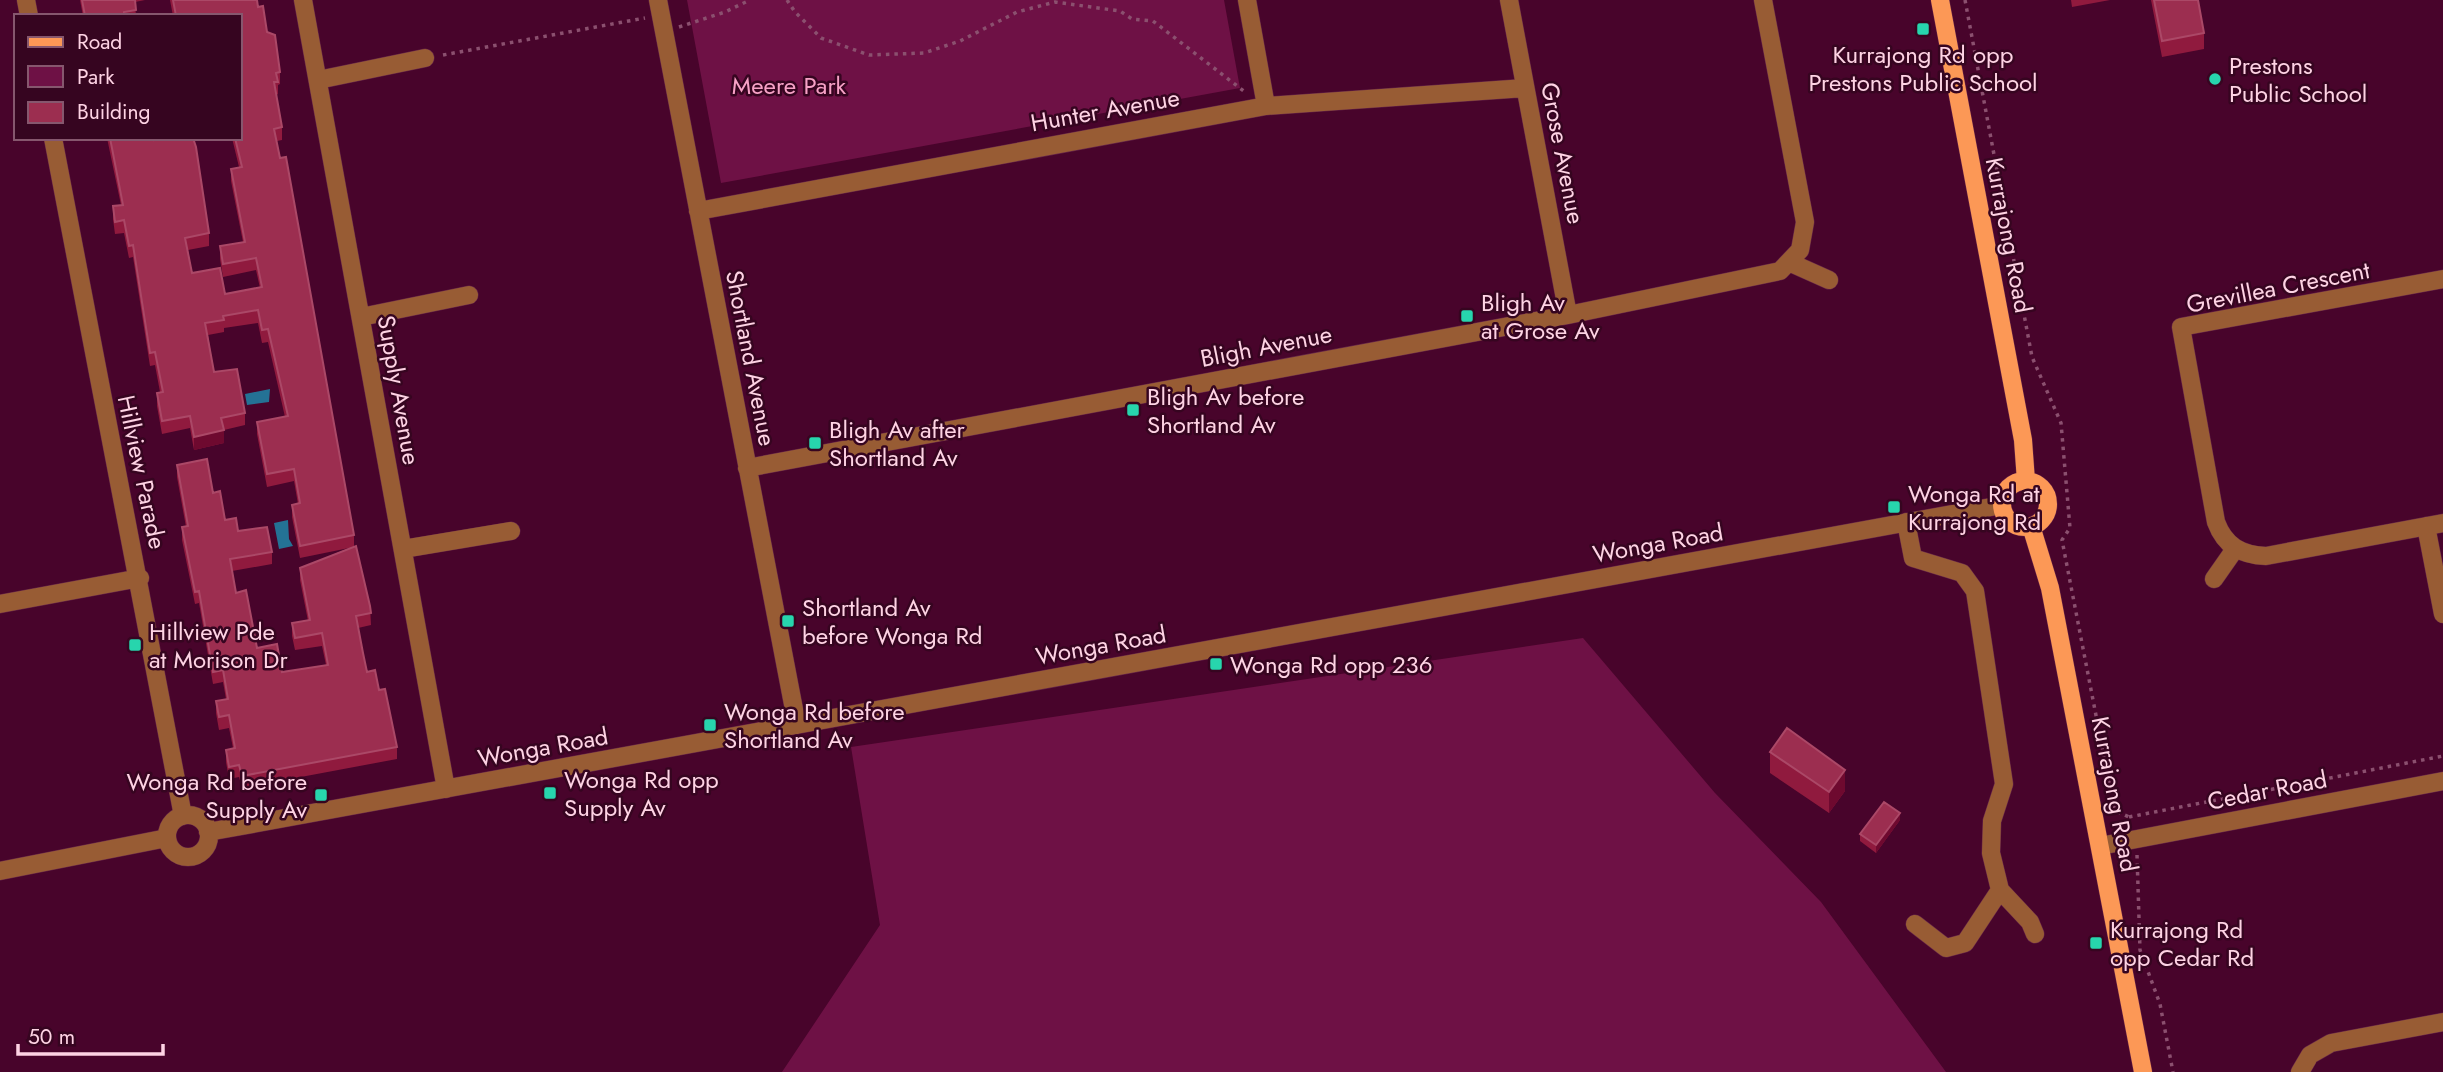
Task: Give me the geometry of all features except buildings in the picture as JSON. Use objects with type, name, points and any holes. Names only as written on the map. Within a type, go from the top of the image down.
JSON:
[{"type":"main road","name":"Kurrajong Road","points":[[1940,0],[2023,440],[2026,481]]},
{"type":"main road","points":[[2026,481],[2042,488],[2048,499],[2046,515],[2031,526],[2012,523],[2002,505],[2011,485],[2026,481]]},
{"type":"main road","name":"Kurrajong Road","points":[[2031,526],[2050,588],[2143,1072]]},
{"type":"street","name":"Supply Avenue","points":[[303,0],[446,789]]},
{"type":"street","points":[[1247,0],[1266,106]]},
{"type":"street","name":"Grose Avenue","points":[[1509,0],[1568,315]]},
{"type":"street","points":[[1763,0],[1805,222],[1804,239],[1791,263],[1829,280]]},
{"type":"street","name":"Shortland Avenue","points":[[661,16],[797,725]]},
{"type":"street","points":[[317,80],[425,58]]},
{"type":"street","name":"Hunter Avenue","points":[[698,211],[1266,106],[1525,88]]},
{"type":"street","name":"Hillview Parade","points":[[53,140],[118,484],[140,578],[183,816]]},
{"type":"street","name":"Bligh Avenue","points":[[747,468],[1568,315],[1766,276],[1791,263]]},
{"type":"street","name":"Grevillea Crescent","points":[[2235,549],[2223,537],[2216,522],[2181,327],[2443,279]]},
{"type":"street","points":[[361,317],[469,295]]},
{"type":"street","name":"Wonga Road","points":[[208,832],[2002,505]]},
{"type":"street","points":[[1906,522],[1913,558],[1962,572],[1975,592],[2004,784],[1990,832],[1991,853],[2000,890],[2031,922],[2035,934]]},
{"type":"street","points":[[2214,579],[2235,549],[2251,555],[2266,556],[2435,525],[2443,614]]},
{"type":"street","points":[[402,549],[511,531]]},
{"type":"street","points":[[0,604],[140,578]]},
{"type":"street","name":"Cedar Road","points":[[2100,846],[2443,781]]},
{"type":"street","points":[[183,816],[202,821],[208,832],[206,845],[191,856],[173,850],[167,838],[169,826],[183,816]]},
{"type":"street","points":[[0,871],[167,838]]},
{"type":"street","points":[[1915,924],[1946,948],[1965,943],[2000,890]]},
{"type":"street","points":[[2300,1072],[2311,1055],[2331,1043],[2443,1022]]},
{"type":"path","points":[[425,58],[661,16],[717,15],[750,0]]},
{"type":"path","points":[[788,0],[795,12],[821,38],[869,55],[924,53],[960,41],[1017,12],[1055,2],[1120,11],[1132,19],[1153,21],[1192,54],[1266,106]]},
{"type":"path","points":[[1965,0],[2032,357],[2061,423],[2070,528],[2062,540],[2116,811],[2129,817],[2443,756]]},
{"type":"path","points":[[2138,859],[2140,950],[2160,1003],[2173,1072]]},
{"type":"green space","name":"Meere Park","points":[[687,0],[1224,0],[1240,88],[721,183]]},
{"type":"green space","points":[[1583,638],[1715,793],[1821,902],[1946,1072],[782,1072],[880,925],[851,747]]},
{"type":"water","points":[[270,389],[269,402],[247,405],[245,394]]},
{"type":"water","points":[[288,520],[289,539],[293,546],[279,549],[274,523]]},
{"type":"place","name":"Kurrajong Rd opp Prestons Public School","points":[[1923,29]]},
{"type":"place","name":"Prestons Public School","points":[[2215,79]]},
{"type":"place","name":"Bligh Av at Grose Av","points":[[1467,316]]},
{"type":"place","name":"Bligh Av before Shortland Av","points":[[1133,410]]},
{"type":"place","name":"Bligh Av after Shortland Av","points":[[815,443]]},
{"type":"place","name":"Wonga Rd at Kurrajong Rd","points":[[1894,507]]},
{"type":"place","name":"Shortland Av before Wonga Rd","points":[[788,621]]},
{"type":"place","name":"Hillview Pde at Morison Dr","points":[[135,645]]},
{"type":"place","name":"Wonga Rd opp 236","points":[[1216,664]]},
{"type":"place","name":"Wonga Rd before Shortland Av","points":[[710,725]]},
{"type":"place","name":"Wonga Rd opp Supply Av","points":[[550,793]]},
{"type":"place","name":"Wonga Rd before Supply Av","points":[[321,795]]},
{"type":"place","name":"Kurrajong Rd opp Cedar Rd","points":[[2096,943]]}]
